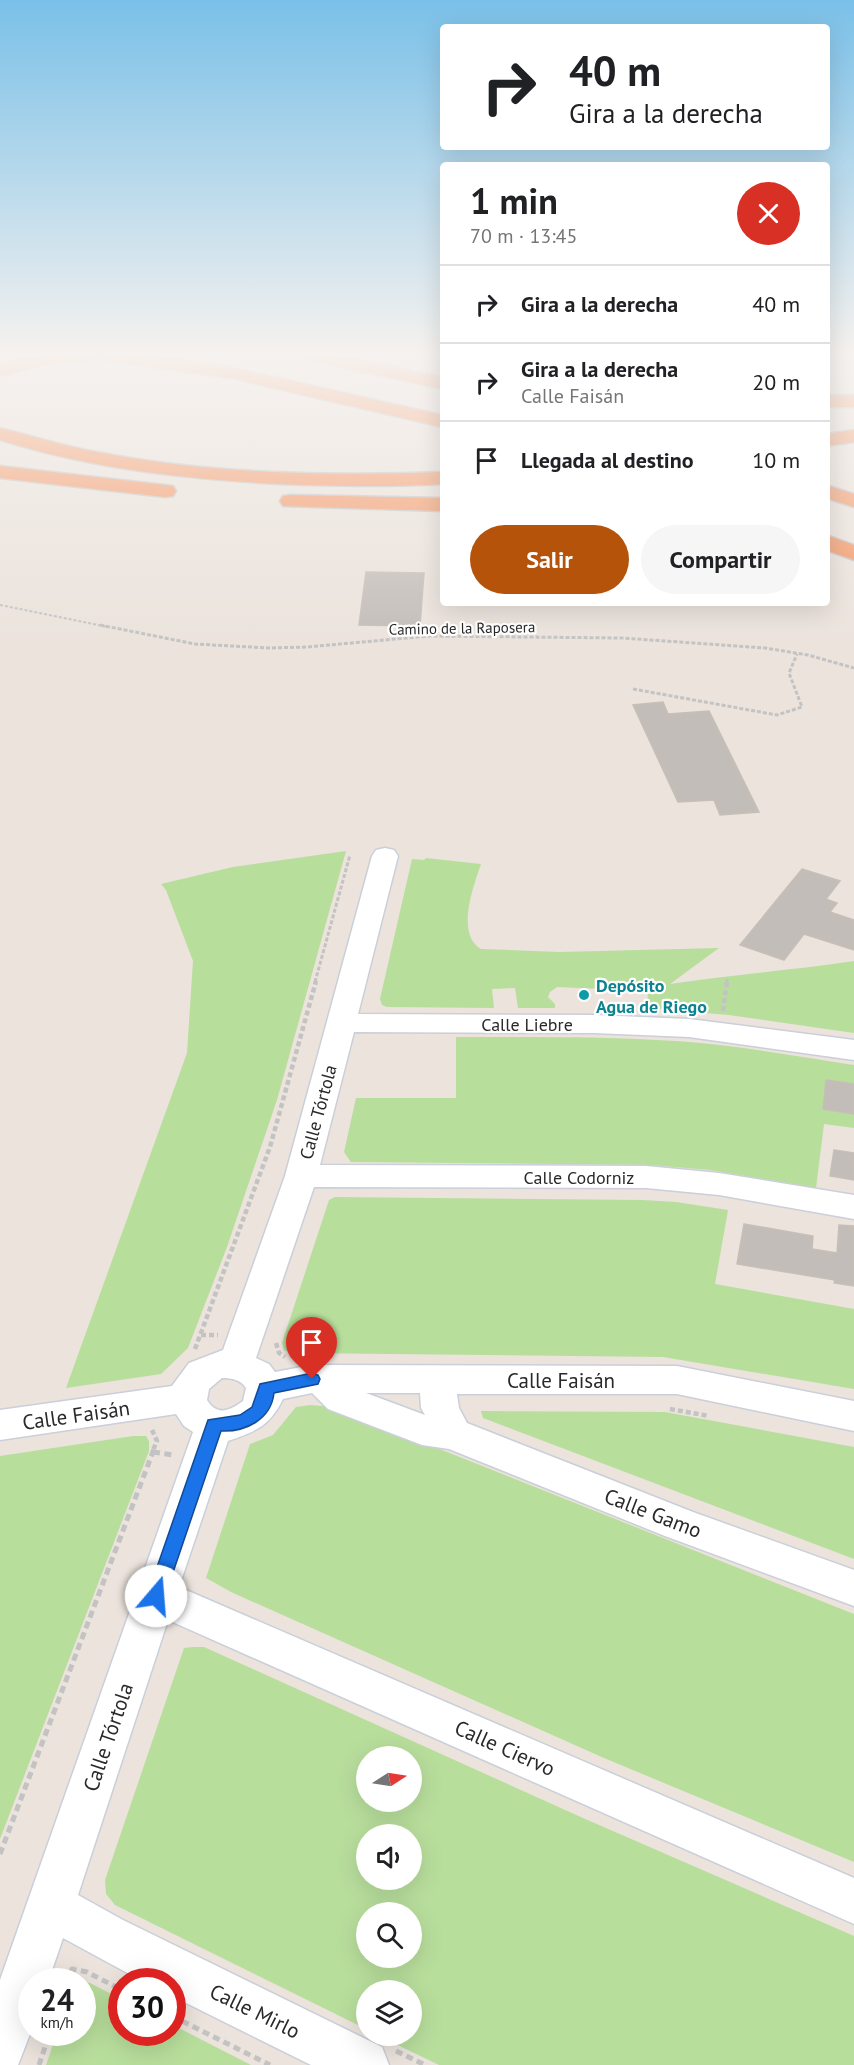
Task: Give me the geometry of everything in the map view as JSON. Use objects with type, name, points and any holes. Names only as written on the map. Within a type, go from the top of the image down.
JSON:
[{"type":"highway","points":[[59,451],[171,471],[318,479],[440,478]]},
{"type":"highway","points":[[0,472],[183,493]]},
{"type":"highway","points":[[830,483],[854,480]]},
{"type":"highway","points":[[830,492],[854,501]]},
{"type":"highway","points":[[265,499],[440,505]]},
{"type":"highway","points":[[830,544],[854,553]]},
{"type":"street","name":"Calle Tórtola","points":[[236,1364],[301,1176],[385,856]]},
{"type":"street","name":"Calle Liebre","points":[[343,1023],[594,1024],[689,1028],[854,1050]]},
{"type":"street","name":"Calle Codorniz","points":[[301,1176],[646,1177],[719,1184],[854,1207]]},
{"type":"street","points":[[236,1364],[256,1372],[266,1388],[265,1400],[258,1412],[246,1421],[230,1425],[201,1411],[191,1384],[202,1372],[218,1365],[236,1364]]},
{"type":"street","name":"Calle Faisán","points":[[266,1388],[308,1369],[438,1380],[677,1380],[854,1416]]},
{"type":"street","name":"Calle Gamo","points":[[308,1369],[341,1399],[422,1430],[453,1434],[679,1524],[854,1588]]},
{"type":"street","points":[[438,1380],[440,1408],[453,1434]]},
{"type":"street","name":"Calle Tórtola","points":[[0,2048],[156,1596],[201,1411]]},
{"type":"street","name":"Calle Faisán","points":[[0,1425],[201,1411]]},
{"type":"street","name":"Calle Ciervo","points":[[156,1596],[854,1901]]},
{"type":"street","name":"Calle Mirlo","points":[[51,1905],[106,1937],[364,2065]]},
{"type":"path","name":"Camino de la Raposera","points":[[0,604],[195,644],[238,647],[307,647],[429,636],[688,641],[797,654],[854,668]]},
{"type":"path","points":[[633,689],[777,715],[802,707],[789,673],[797,654]]},
{"type":"path","points":[[189,1355],[201,1335],[270,1147],[350,855]]},
{"type":"path","points":[[278,1335],[275,1346],[279,1353],[308,1369]]},
{"type":"path","points":[[666,1408],[720,1418]]},
{"type":"path","points":[[0,1854],[157,1441],[156,1435],[151,1430],[142,1428]]},
{"type":"path","points":[[186,2023],[270,2065]]},
{"type":"path","points":[[39,2065],[45,2046]]},
{"type":"green space","points":[[346,851],[277,1100],[227,1247],[188,1348],[161,1374],[66,1388],[187,1053],[193,961],[166,890],[161,884],[233,867]]},
{"type":"green space","points":[[426,858],[481,864],[471,896],[468,921],[473,942],[481,949],[559,952],[719,948],[670,984],[854,961],[854,1033],[729,1015],[647,1008],[648,991],[557,987],[550,992],[548,997],[555,1004],[555,1008],[518,1008],[515,988],[492,989],[494,1008],[387,1007],[382,1005],[380,999],[412,859],[424,860]]},
{"type":"green space","points":[[456,1037],[649,1039],[743,1048],[854,1065],[854,1128],[824,1124],[816,1188],[710,1170],[651,1165],[351,1162],[344,1152],[356,1098],[456,1098]]},
{"type":"green space","points":[[335,1197],[642,1200],[676,1202],[728,1210],[715,1284],[854,1309],[854,1389],[663,1357],[294,1353],[284,1350],[282,1343],[329,1200]]},
{"type":"green space","points":[[310,1405],[334,1407],[854,1614],[854,1862],[604,1758],[231,1592],[206,1578],[250,1444],[273,1435],[296,1407]]},
{"type":"green space","points":[[481,1411],[665,1412],[854,1447],[854,1559],[483,1418]]},
{"type":"green space","points":[[146,1436],[149,1441],[149,1451],[0,1839],[0,1456]]},
{"type":"green space","points":[[204,1647],[583,1818],[854,1936],[854,2065],[439,2065],[400,2046],[422,2046],[422,1980],[356,1980],[356,2024],[115,1905],[106,1894],[105,1880],[184,1648]]},
{"type":"green space","points":[[96,1986],[108,1992],[108,2046],[186,2046],[186,2032],[251,2065],[46,2065],[53,2046],[96,2046]]},
{"type":"building","points":[[366,572],[424,573],[420,626],[359,625]]},
{"type":"building","points":[[663,702],[668,714],[709,711],[759,812],[720,815],[714,800],[678,802],[633,705]]},
{"type":"building","points":[[802,869],[840,881],[826,899],[837,903],[830,912],[854,920],[854,950],[804,934],[784,960],[740,945]]},
{"type":"building","points":[[826,1080],[854,1084],[854,1114],[823,1109]]},
{"type":"building","points":[[834,1150],[854,1153],[854,1180],[830,1176]]},
{"type":"building","points":[[744,1224],[813,1236],[812,1249],[837,1253],[839,1225],[854,1226],[854,1286],[834,1283],[835,1280],[737,1264]]},
{"type":"place","name":"Depósito Agua de Riego","points":[[584,995]]},
{"type":"route","points":[[156,1596],[214,1425],[230,1425],[246,1421],[258,1412],[265,1400],[266,1388],[312,1379]]}]
